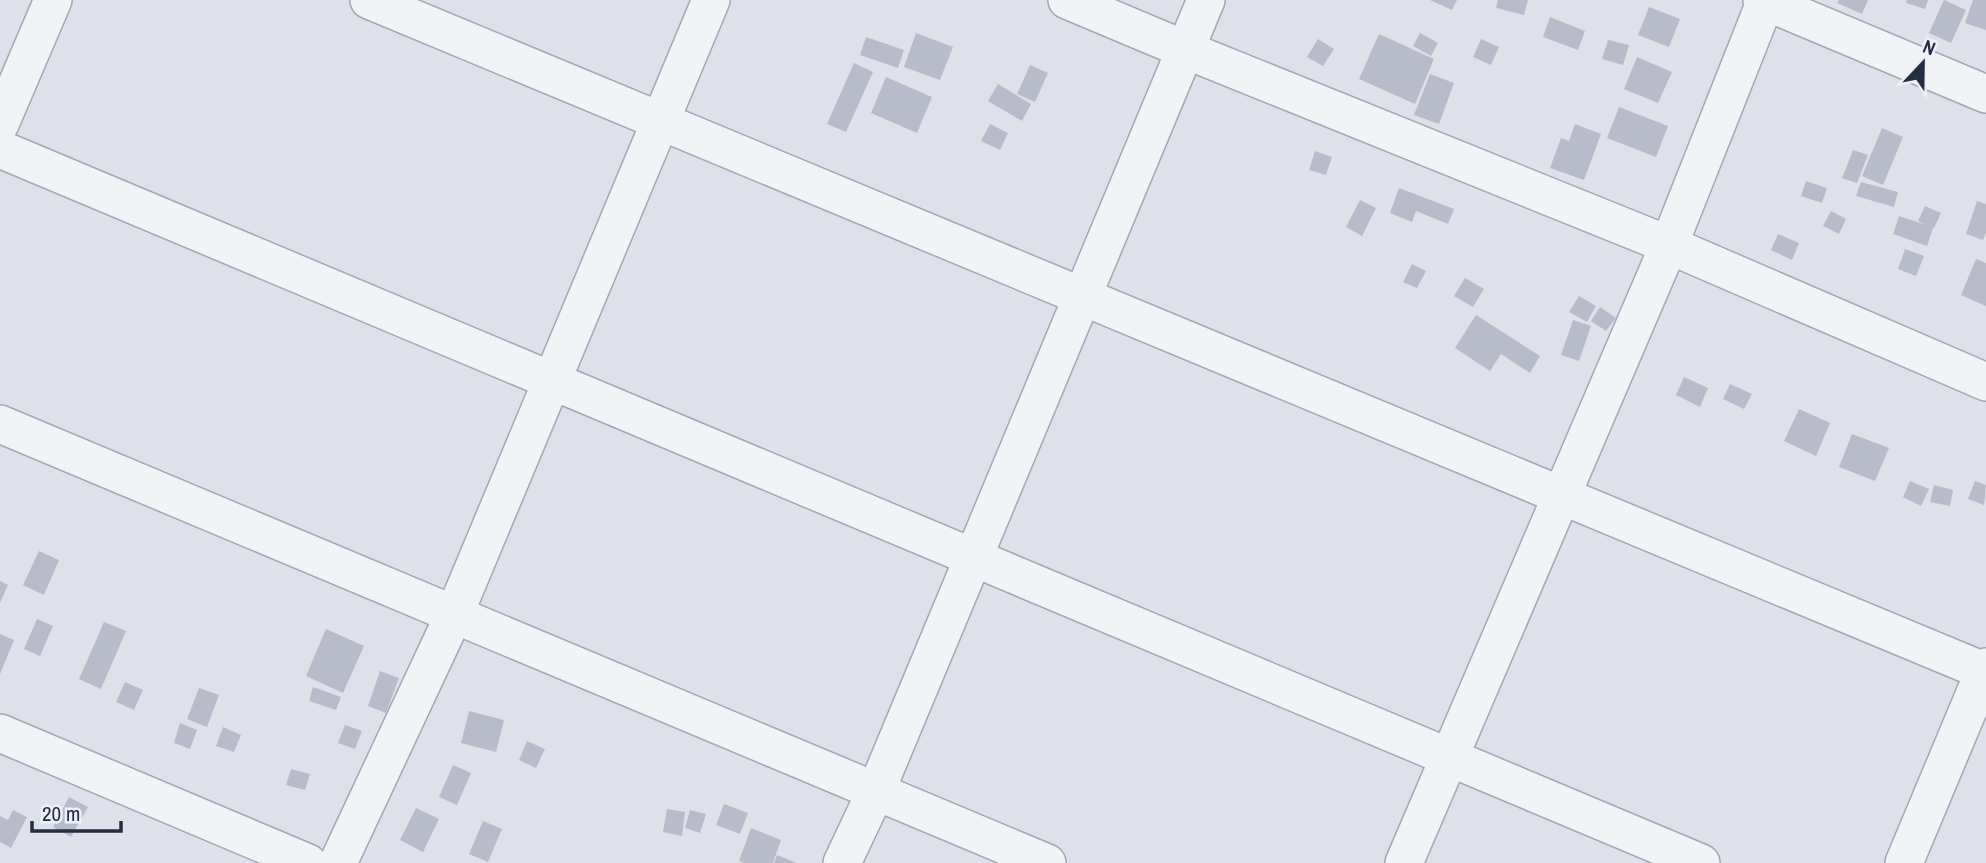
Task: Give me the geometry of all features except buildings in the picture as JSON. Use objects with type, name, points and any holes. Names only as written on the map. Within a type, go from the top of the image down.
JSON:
[{"type":"street","points":[[0,124],[53,0]]},
{"type":"street","points":[[369,0],[1986,670],[1904,863]]},
{"type":"street","points":[[338,863],[454,615],[711,0]]},
{"type":"street","points":[[1067,0],[1669,244],[1986,382]]},
{"type":"street","points":[[842,863],[876,791],[1206,0]]},
{"type":"street","points":[[1404,863],[1669,244],[1765,0],[1986,94]]},
{"type":"street","points":[[0,149],[1701,863]]},
{"type":"street","points":[[0,424],[1047,863]]},
{"type":"street","points":[[0,733],[308,863]]}]
